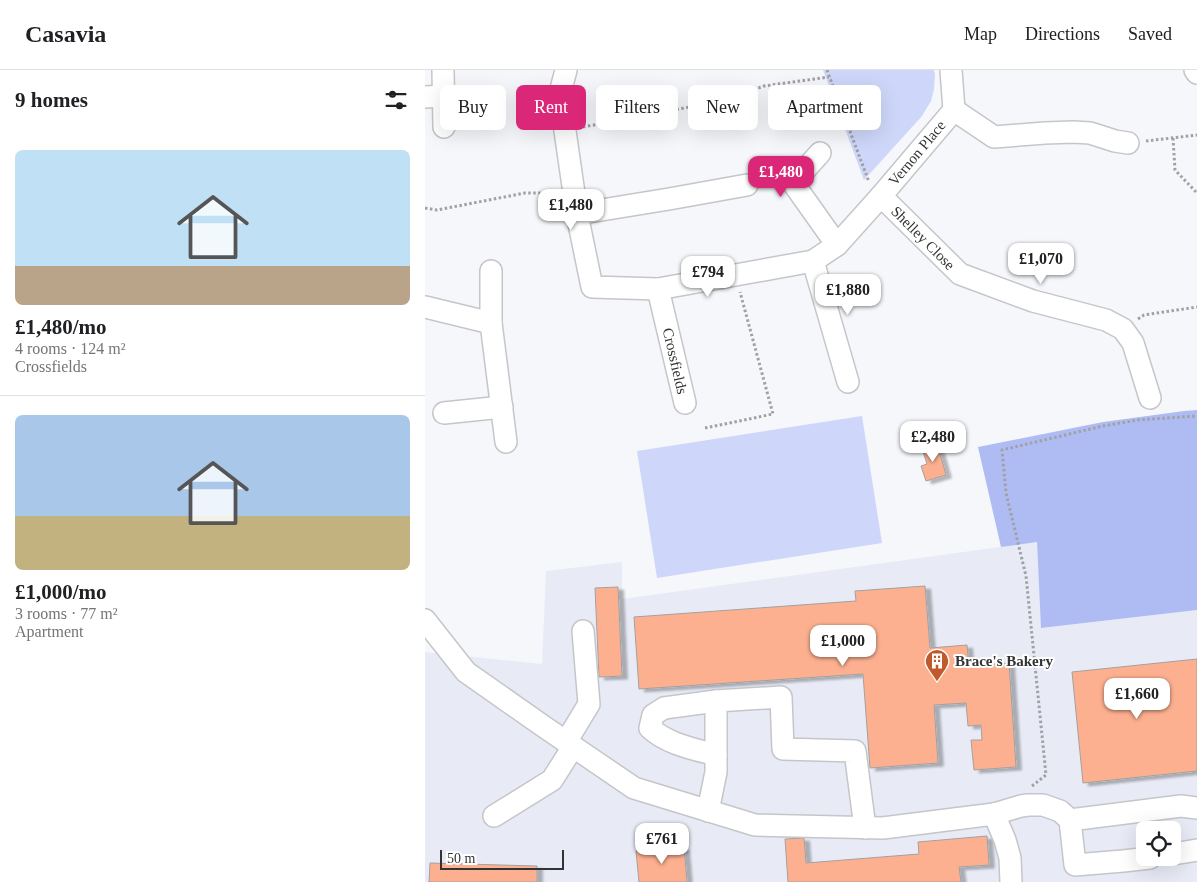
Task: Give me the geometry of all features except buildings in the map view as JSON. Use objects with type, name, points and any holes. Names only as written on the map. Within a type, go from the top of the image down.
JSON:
[{"type":"street","points":[[440,115],[434,97],[443,70]]},
{"type":"street","points":[[566,70],[560,93],[576,204],[592,287],[658,289],[813,261],[837,245],[879,198]]},
{"type":"street","name":"Vernon Place","points":[[879,198],[954,110],[951,70]]},
{"type":"street","name":"Vernon Place","points":[[954,110],[994,137],[1045,133],[1091,133],[1128,143]]},
{"type":"street","points":[[821,153],[793,183],[837,245]]},
{"type":"street","points":[[576,204],[669,199],[747,185]]},
{"type":"street","name":"Shelley Close","points":[[879,198],[960,274],[1033,301],[1106,320],[1123,330]]},
{"type":"street","points":[[813,261],[848,382]]},
{"type":"street","points":[[491,271],[491,323],[506,442]]},
{"type":"street","name":"Crossfields","points":[[658,289],[685,404]]},
{"type":"street","points":[[425,308],[491,323]]},
{"type":"street","points":[[1123,330],[1133,343],[1150,398]]},
{"type":"street","points":[[444,412],[502,407]]},
{"type":"street","points":[[425,620],[466,672],[634,788],[755,825],[883,828],[994,814],[1021,806],[1043,805],[1061,811],[1070,820],[1075,865],[1136,860]]},
{"type":"street","points":[[494,816],[552,780],[570,745],[589,704],[583,631]]},
{"type":"street","points":[[716,755],[657,735],[650,728],[653,715],[664,708],[716,701],[781,696],[783,749],[855,751],[865,828]]},
{"type":"street","points":[[708,811],[716,772],[716,701]]},
{"type":"street","points":[[1070,820],[1181,806],[1197,808]]},
{"type":"street","points":[[994,814],[1010,858],[1011,882]]},
{"type":"street","points":[[1181,853],[1197,850]]},
{"type":"path","points":[[827,70],[879,198]]},
{"type":"path","points":[[565,131],[727,100],[763,86],[829,77]]},
{"type":"path","points":[[1128,143],[1197,135]]},
{"type":"path","points":[[1173,138],[1175,170],[1197,193]]},
{"type":"path","points":[[425,208],[437,210],[525,193],[576,204]]},
{"type":"path","points":[[705,428],[773,414],[735,275]]},
{"type":"path","points":[[1123,330],[1144,315],[1197,307]]},
{"type":"path","points":[[1021,806],[1029,788],[1046,775],[1026,576],[1006,493],[1002,450],[1113,424],[1138,420],[1197,416]]},
{"type":"shaded area","points":[[823,70],[934,70],[935,74],[931,101],[922,116],[864,180],[845,130],[881,130],[881,85],[829,85]]},
{"type":"shaded area","points":[[1197,410],[1197,610],[1041,628],[1037,542],[1001,547],[978,447],[1103,422]]},
{"type":"shaded area","points":[[862,416],[882,543],[657,578],[637,451]]},
{"type":"shaded area","points":[[1037,542],[1042,628],[1197,610],[1197,882],[425,882],[425,652],[542,664],[546,571],[622,562],[622,599]]},
{"type":"place","name":"Brace's Bakery","points":[[937,682]]}]
